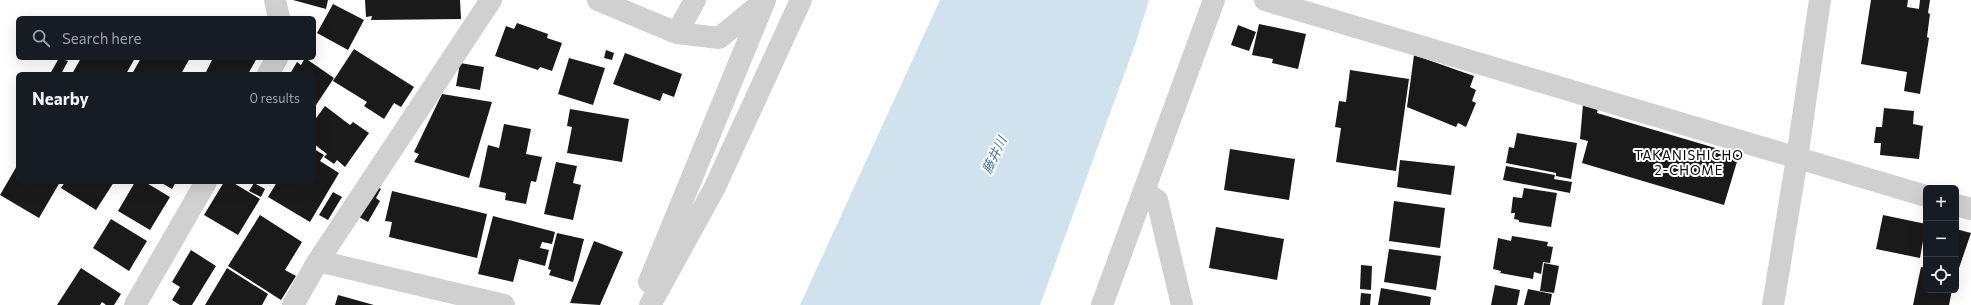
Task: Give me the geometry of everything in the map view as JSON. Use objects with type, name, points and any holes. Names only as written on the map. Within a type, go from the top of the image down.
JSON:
[{"type":"street","points":[[275,0],[279,16]]},
{"type":"street","points":[[293,305],[318,261],[491,0]]},
{"type":"street","points":[[598,0],[678,33],[719,38],[765,0]]},
{"type":"street","points":[[678,33],[695,0]]},
{"type":"street","points":[[639,305],[765,0]]},
{"type":"street","points":[[650,305],[714,189],[801,0]]},
{"type":"street","points":[[1102,305],[1214,0]]},
{"type":"street","points":[[1265,0],[1923,195]]},
{"type":"street","points":[[1773,305],[1797,158],[1820,0]]},
{"type":"street","points":[[269,72],[276,60]]},
{"type":"street","points":[[135,305],[205,184]]},
{"type":"street","points":[[1144,192],[1157,200],[1182,305]]},
{"type":"street","points":[[1959,206],[1971,209]]},
{"type":"street","points":[[318,261],[504,305]]},
{"type":"water","name":"藤井川","points":[[940,0],[1149,0],[1136,42],[1040,305],[800,305]]},
{"type":"building","points":[[293,0],[328,0],[326,9]]},
{"type":"building","points":[[365,0],[460,0],[461,19],[371,20],[372,16],[366,17]]},
{"type":"building","points":[[1871,0],[1908,0],[1907,7],[1919,9],[1920,0],[1930,0],[1927,37],[1929,38],[1920,94],[1904,91],[1907,72],[1861,64]]},
{"type":"building","points":[[333,4],[364,20],[348,50],[317,33]]},
{"type":"building","points":[[517,23],[548,34],[547,38],[562,43],[552,71],[540,67],[538,70],[495,56],[506,26],[514,29]]},
{"type":"building","points":[[1259,24],[1306,34],[1298,69],[1272,63],[1273,59],[1252,55]]},
{"type":"building","points":[[1238,25],[1256,32],[1249,51],[1231,45]]},
{"type":"building","points":[[354,49],[414,87],[401,107],[394,103],[384,119],[364,106],[367,102],[333,81]]},
{"type":"building","points":[[606,50],[614,53],[612,60],[604,58]]},
{"type":"building","points":[[625,53],[682,74],[674,97],[663,93],[660,101],[613,84]]},
{"type":"building","points":[[1414,55],[1474,76],[1470,87],[1476,90],[1472,101],[1476,103],[1466,127],[1458,123],[1456,127],[1407,107]]},
{"type":"building","points":[[569,58],[605,68],[593,105],[558,94]]},
{"type":"building","points":[[58,60],[68,61],[62,72],[51,72]]},
{"type":"building","points":[[80,60],[134,60],[127,72],[73,72]]},
{"type":"building","points":[[140,60],[189,60],[182,72],[133,72]]},
{"type":"building","points":[[212,60],[256,60],[249,72],[206,72]]},
{"type":"building","points":[[304,60],[308,60],[334,78],[316,105],[316,72],[291,72],[297,62],[301,65]]},
{"type":"building","points":[[460,63],[484,67],[480,90],[456,86]]},
{"type":"building","points":[[1350,70],[1409,79],[1396,171],[1336,162],[1341,128],[1335,127],[1339,101],[1346,102]]},
{"type":"building","points":[[442,94],[492,102],[469,178],[414,162],[419,154],[414,152]]},
{"type":"building","points":[[1583,104],[1598,108],[1597,113],[1739,155],[1724,205],[1582,163],[1588,141],[1580,139]]},
{"type":"building","points":[[325,106],[350,125],[353,122],[369,133],[345,167],[337,160],[334,164],[324,157],[327,154],[316,146],[316,118]]},
{"type":"building","points":[[1884,108],[1914,111],[1913,124],[1923,126],[1919,159],[1880,155],[1881,143],[1874,143],[1876,127],[1882,127]]},
{"type":"building","points":[[570,109],[629,119],[622,162],[567,153],[572,127],[567,126]]},
{"type":"building","points":[[504,124],[531,129],[526,154],[542,157],[536,182],[531,181],[526,204],[505,200],[506,193],[479,187],[488,145],[499,148]]},
{"type":"building","points":[[1517,133],[1577,143],[1571,179],[1556,176],[1556,173],[1506,163],[1509,147],[1514,148]]},
{"type":"building","points":[[1230,149],[1295,159],[1289,200],[1224,190]]},
{"type":"building","points":[[316,150],[324,155],[320,161],[339,173],[310,222],[268,197],[276,184],[316,184]]},
{"type":"building","points":[[1400,160],[1455,166],[1451,195],[1397,187]]},
{"type":"building","points":[[556,162],[577,166],[573,183],[581,185],[573,220],[544,214]]},
{"type":"building","points":[[1506,166],[1555,175],[1554,179],[1572,182],[1570,193],[1503,180]]},
{"type":"building","points":[[16,167],[16,184],[59,184],[39,218],[0,195]]},
{"type":"building","points":[[64,184],[113,184],[96,210],[61,188]]},
{"type":"building","points":[[134,184],[148,184],[170,197],[150,230],[118,211]]},
{"type":"building","points":[[163,184],[175,184],[172,189]]},
{"type":"building","points":[[223,184],[235,184],[260,199],[238,235],[204,215]]},
{"type":"building","points":[[253,184],[265,189],[261,197],[249,191]]},
{"type":"building","points":[[376,186],[381,189],[376,198],[380,201],[368,222],[359,217]]},
{"type":"building","points":[[1524,188],[1557,193],[1551,227],[1519,222],[1519,220],[1514,219],[1515,213],[1511,213],[1513,197],[1522,198]]},
{"type":"building","points":[[392,191],[487,214],[477,258],[389,237],[392,222],[385,221]]},
{"type":"building","points":[[333,192],[342,197],[328,220],[319,215]]},
{"type":"building","points":[[1394,201],[1445,208],[1440,248],[1389,241]]},
{"type":"building","points":[[260,215],[302,242],[285,270],[296,276],[281,300],[228,266]]},
{"type":"building","points":[[1883,215],[1923,223],[1923,241],[1920,258],[1876,249]]},
{"type":"building","points":[[493,216],[555,232],[552,244],[542,242],[540,248],[549,250],[545,266],[519,259],[513,282],[478,274]]},
{"type":"building","points":[[111,219],[147,241],[129,271],[93,248]]},
{"type":"building","points":[[1216,227],[1284,239],[1277,280],[1209,268]]},
{"type":"building","points":[[1959,230],[1971,233],[1959,268]]},
{"type":"building","points":[[557,233],[584,239],[573,282],[549,275],[551,270],[548,269]]},
{"type":"building","points":[[1512,236],[1548,242],[1547,246],[1553,247],[1550,263],[1543,262],[1541,274],[1534,272],[1533,279],[1500,273],[1501,271],[1493,269],[1498,238],[1511,241]]},
{"type":"building","points":[[594,241],[623,252],[600,305],[570,303]]},
{"type":"building","points":[[1389,249],[1441,256],[1436,290],[1384,282]]},
{"type":"building","points":[[191,250],[216,266],[192,305],[180,305],[172,300],[180,287],[172,282]]},
{"type":"building","points":[[1544,263],[1559,266],[1554,293],[1540,291]]},
{"type":"building","points":[[1361,265],[1372,266],[1371,290],[1360,289]]},
{"type":"building","points":[[1921,267],[1923,267],[1923,293],[1951,293],[1949,305],[1913,305]]},
{"type":"building","points":[[81,268],[121,294],[114,305],[106,305],[102,302],[100,305],[57,305]]},
{"type":"building","points":[[227,268],[268,294],[262,305],[205,305]]},
{"type":"building","points":[[1495,285],[1520,290],[1517,305],[1491,305]]},
{"type":"building","points":[[1381,288],[1431,297],[1430,305],[1378,305]]},
{"type":"building","points":[[1528,289],[1552,294],[1550,305],[1524,305]]},
{"type":"building","points":[[1361,293],[1371,294],[1370,305],[1360,305]]},
{"type":"building","points":[[338,295],[374,305],[335,305]]},
{"type":"district","name":"TAKANISHICHO 2-CHOME","points":[[1689,162]]}]
